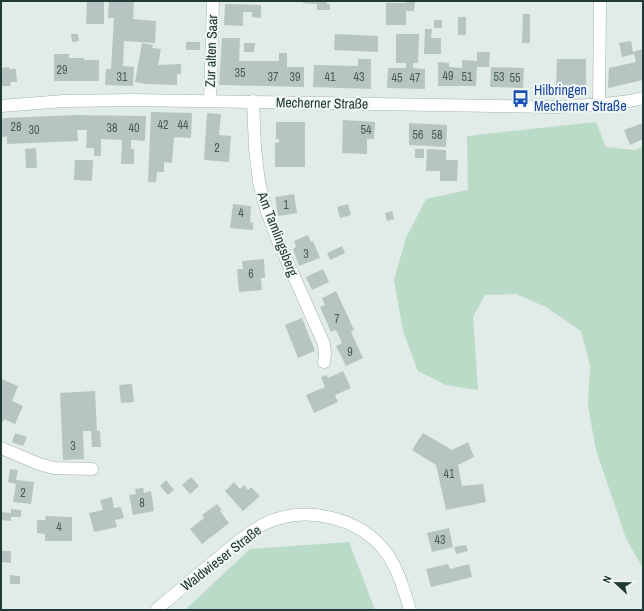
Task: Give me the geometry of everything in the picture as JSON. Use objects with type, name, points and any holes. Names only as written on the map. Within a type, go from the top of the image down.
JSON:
[{"type":"main road","name":"Zur alten Saar","points":[[210,100],[213,1]]},
{"type":"main road","points":[[599,105],[600,1]]},
{"type":"main road","name":"Mecherner Straße","points":[[1,106],[64,101],[210,100],[555,107],[599,105],[643,98]]},
{"type":"main road","name":"Am Tamlingsberg","points":[[253,101],[255,148],[259,182],[266,209],[279,243],[324,344],[324,362]]},
{"type":"main road","points":[[1,448],[39,464],[54,468],[92,469]]},
{"type":"main road","name":"Waldwieser Straße","points":[[156,610],[245,536],[266,523],[281,518],[315,515],[331,517],[348,523],[362,530],[376,541],[386,552],[398,573],[410,610]]},
{"type":"green space","points":[[596,122],[606,147],[635,150],[643,146],[643,569],[626,538],[596,450],[588,406],[590,365],[581,331],[546,307],[516,294],[485,295],[473,317],[478,390],[446,385],[418,371],[403,331],[394,280],[406,238],[426,199],[468,190],[467,136]]},
{"type":"green space","points":[[349,542],[375,610],[185,610],[250,549]]},
{"type":"building","points":[[87,1],[104,2],[104,24],[86,24]]},
{"type":"building","points":[[109,1],[134,1],[133,19],[156,21],[155,43],[124,41],[123,66],[134,67],[133,86],[105,85],[106,69],[111,69],[114,18],[108,18]]},
{"type":"building","points":[[303,1],[327,1],[327,4],[330,4],[330,10],[317,10],[317,4],[303,3]]},
{"type":"building","points":[[406,1],[415,1],[414,11],[406,11],[406,25],[386,25],[386,3],[406,3]]},
{"type":"building","points":[[225,4],[261,5],[261,18],[252,17],[252,12],[243,12],[243,26],[224,25]]},
{"type":"building","points":[[523,14],[530,14],[530,43],[522,43]]},
{"type":"building","points":[[458,17],[466,17],[466,35],[458,35]]},
{"type":"building","points":[[434,20],[442,20],[442,28],[434,28]]},
{"type":"building","points":[[425,29],[432,29],[431,38],[441,38],[441,54],[424,54]]},
{"type":"building","points":[[71,34],[78,34],[79,41],[72,42]]},
{"type":"building","points":[[335,34],[378,36],[378,52],[334,50]]},
{"type":"building","points":[[396,34],[419,34],[418,63],[413,63],[413,68],[425,69],[425,89],[387,88],[388,68],[406,68],[406,63],[396,63]]},
{"type":"building","points":[[222,38],[240,38],[239,61],[279,61],[279,53],[287,53],[287,67],[304,67],[304,87],[219,85]]},
{"type":"building","points":[[631,41],[633,52],[643,49],[643,80],[608,88],[609,68],[636,62],[634,54],[622,57],[619,43]]},
{"type":"building","points":[[186,42],[200,42],[200,50],[186,50]]},
{"type":"building","points":[[142,43],[153,45],[152,48],[161,49],[158,65],[181,64],[181,74],[177,74],[177,85],[145,84],[135,82]]},
{"type":"building","points":[[244,43],[255,43],[254,52],[244,52]]},
{"type":"building","points":[[477,52],[490,52],[489,67],[477,67],[476,86],[438,86],[438,62],[449,63],[449,67],[462,68],[462,60],[477,61]]},
{"type":"building","points":[[54,54],[69,54],[69,58],[84,58],[84,60],[99,60],[99,81],[54,81]]},
{"type":"building","points":[[358,59],[371,59],[371,89],[313,87],[314,65],[358,66]]},
{"type":"building","points":[[557,59],[586,59],[586,89],[556,89]]},
{"type":"building","points":[[9,67],[9,69],[16,69],[17,82],[10,82],[11,86],[1,86],[1,68]]},
{"type":"building","points":[[491,67],[524,68],[523,88],[490,87]]},
{"type":"building","points":[[151,112],[192,113],[191,138],[174,137],[172,163],[164,162],[164,172],[157,172],[156,182],[148,182]]},
{"type":"building","points":[[207,113],[221,114],[219,135],[231,136],[229,162],[204,160]]},
{"type":"building","points":[[76,115],[146,116],[145,141],[131,140],[131,149],[134,149],[134,164],[121,164],[122,140],[101,139],[101,156],[94,156],[94,148],[86,148],[87,130],[77,130],[78,141],[7,144],[7,136],[1,138],[1,119]]},
{"type":"building","points":[[343,120],[375,122],[374,139],[367,139],[367,154],[342,153]]},
{"type":"building","points":[[276,122],[305,122],[305,167],[275,167],[275,143],[279,142],[279,139],[276,139]]},
{"type":"building","points":[[409,123],[447,125],[446,147],[409,145]]},
{"type":"building","points":[[643,123],[643,139],[630,145],[624,130]]},
{"type":"building","points":[[36,148],[37,168],[26,168],[25,149]]},
{"type":"building","points":[[415,149],[424,149],[424,158],[415,158]]},
{"type":"building","points":[[427,149],[446,150],[446,160],[458,160],[457,181],[440,181],[440,171],[426,171]]},
{"type":"building","points":[[75,160],[93,160],[92,181],[74,180]]},
{"type":"building","points":[[294,194],[297,213],[278,216],[275,197]]},
{"type":"building","points":[[233,204],[251,206],[250,222],[253,223],[253,230],[230,228]]},
{"type":"building","points":[[348,204],[351,215],[340,218],[337,207]]},
{"type":"building","points":[[392,211],[394,219],[387,221],[385,213]]},
{"type":"building","points":[[308,235],[311,242],[313,241],[320,258],[299,266],[293,249],[296,247],[294,241]]},
{"type":"building","points":[[342,246],[345,253],[330,260],[327,253]]},
{"type":"building","points":[[264,259],[265,278],[261,278],[262,290],[239,292],[237,269],[243,269],[242,261]]},
{"type":"building","points":[[323,269],[329,282],[312,290],[306,277]]},
{"type":"building","points":[[336,291],[354,330],[351,332],[363,358],[346,366],[336,346],[342,343],[336,330],[331,332],[320,307],[325,305],[322,298]]},
{"type":"building","points":[[302,318],[315,351],[298,358],[285,325]]},
{"type":"building","points":[[343,371],[351,388],[335,395],[338,402],[314,413],[306,395],[325,387],[321,377],[326,375],[328,378]]},
{"type":"building","points":[[1,379],[18,386],[12,401],[23,406],[15,424],[4,419],[3,422],[1,421]]},
{"type":"building","points":[[132,384],[134,402],[121,403],[119,385]]},
{"type":"building","points":[[95,391],[97,431],[100,431],[101,447],[92,447],[91,431],[83,431],[84,459],[63,460],[60,393]]},
{"type":"building","points":[[15,433],[27,437],[23,446],[12,442]]},
{"type":"building","points":[[423,433],[452,450],[468,442],[474,457],[458,465],[462,486],[483,484],[486,502],[446,510],[436,465],[412,450]]},
{"type":"building","points":[[10,469],[18,470],[16,480],[34,482],[31,504],[13,502],[16,484],[8,482]]},
{"type":"building","points":[[191,477],[199,486],[190,494],[182,485]]},
{"type":"building","points":[[166,480],[174,490],[168,495],[160,486]]},
{"type":"building","points":[[234,482],[240,489],[244,485],[248,490],[251,487],[260,496],[243,511],[225,491]]},
{"type":"building","points":[[143,488],[144,493],[151,491],[154,511],[133,515],[129,495],[136,494],[135,489]]},
{"type":"building","points":[[112,497],[114,508],[121,507],[124,518],[115,520],[117,527],[94,532],[89,513],[103,510],[100,500]]},
{"type":"building","points":[[217,504],[222,510],[220,511],[229,523],[202,544],[190,529],[204,518],[202,515]]},
{"type":"building","points":[[11,509],[21,510],[21,517],[11,517],[11,521],[1,520],[1,512],[11,513]]},
{"type":"building","points":[[46,516],[72,517],[72,541],[45,541],[45,534],[37,533],[37,520],[45,520]]},
{"type":"building","points":[[449,528],[453,547],[432,552],[427,533]]},
{"type":"building","points":[[466,545],[468,551],[456,554],[454,547]]},
{"type":"building","points":[[1,551],[11,551],[11,563],[1,562]]},
{"type":"building","points":[[448,564],[450,569],[469,564],[472,577],[431,587],[426,569]]},
{"type":"building","points":[[10,575],[20,576],[20,584],[10,584]]},
{"type":"place","name":"Hilbringen Mecherner Straße","points":[[521,98]]}]
